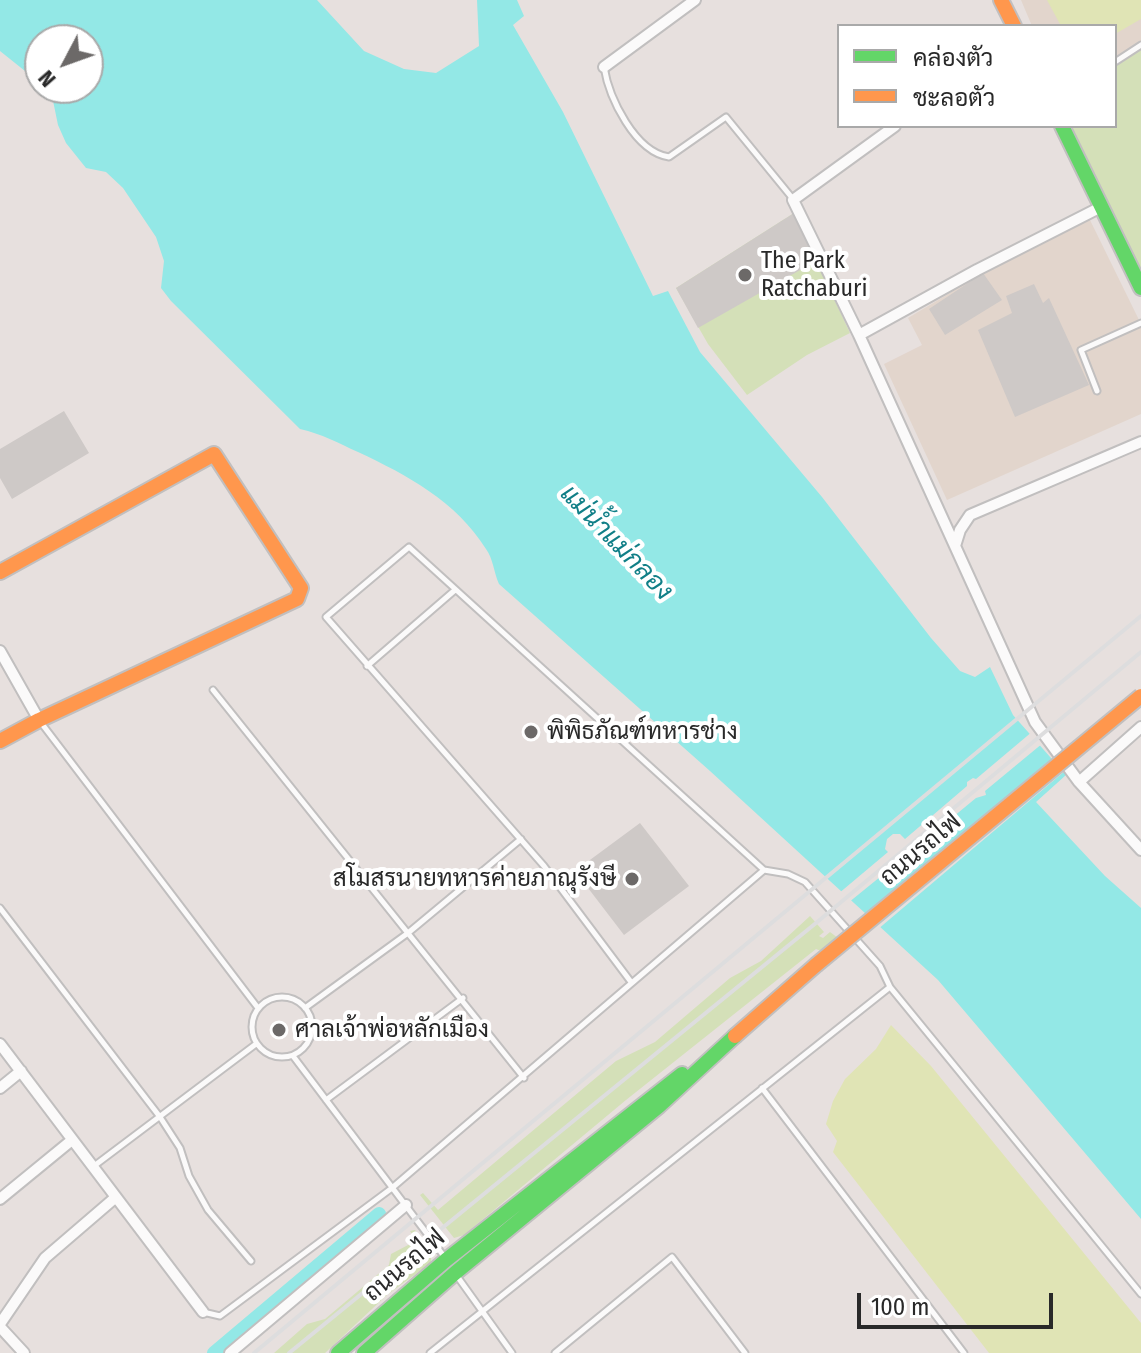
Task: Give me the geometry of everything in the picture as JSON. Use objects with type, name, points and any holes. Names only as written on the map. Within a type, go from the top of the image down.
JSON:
[{"type":"main road","points":[[1001,0],[1013,24]]},
{"type":"main road","points":[[1063,128],[1141,288]]},
{"type":"main road","points":[[0,572],[214,454],[301,588],[297,599],[0,741]]},
{"type":"main road","name":"ถนนรถไฟ","points":[[338,1353],[451,1266],[640,1105],[731,1039],[1141,696]]},
{"type":"main road","name":"ถนนรถไฟ","points":[[364,1353],[451,1266]]},
{"type":"street","points":[[604,67],[695,0]]},
{"type":"street","points":[[892,128],[793,200],[859,335],[1035,722],[1079,782],[1141,850]]},
{"type":"street","points":[[859,335],[1101,207]]},
{"type":"street","points":[[955,546],[960,530],[970,515],[1141,442]]},
{"type":"street","points":[[0,651],[39,720]]},
{"type":"street","points":[[1079,782],[1141,727]]},
{"type":"street","points":[[0,1044],[203,1312]]},
{"type":"street","points":[[0,1088],[21,1071]]},
{"type":"street","points":[[0,1199],[72,1140]]},
{"type":"street","points":[[24,1353],[0,1326],[45,1258],[116,1197]]},
{"type":"street","points":[[230,1353],[406,1205]]},
{"type":"lane","points":[[1117,61],[1141,45]]},
{"type":"lane","points":[[604,67],[613,101],[646,147],[658,156],[669,157],[726,117],[793,200]]},
{"type":"lane","points":[[1097,391],[1081,350],[1141,323]]},
{"type":"lane","points":[[631,982],[571,899],[521,839],[326,617],[409,547],[764,870],[788,874],[805,882],[880,966],[890,987],[1141,1294]]},
{"type":"lane","points":[[367,666],[455,590]]},
{"type":"lane","points":[[213,690],[463,998],[524,1078]]},
{"type":"lane","points":[[39,720],[258,1008]]},
{"type":"lane","points":[[305,1008],[408,933],[521,839]]},
{"type":"lane","points":[[203,1312],[220,1316],[392,1188],[764,870]]},
{"type":"lane","points":[[0,908],[160,1117],[180,1148],[189,1176],[208,1210],[251,1261]]},
{"type":"lane","points":[[430,1353],[890,987]]},
{"type":"lane","points":[[287,997],[297,1001],[305,1008],[311,1021],[312,1032],[308,1042],[293,1056],[272,1056],[256,1044],[251,1024],[258,1008],[266,1001],[287,997]]},
{"type":"lane","points":[[326,1100],[463,998]]},
{"type":"lane","points":[[93,1167],[256,1044]]},
{"type":"lane","points":[[293,1056],[451,1266],[512,1353]]},
{"type":"lane","points":[[762,1088],[964,1353]]},
{"type":"lane","points":[[555,1353],[672,1257],[745,1353]]},
{"type":"shaded area","points":[[1021,0],[1141,0],[1141,49],[1117,62],[1117,24],[1031,24]]},
{"type":"shaded area","points":[[1089,218],[1141,324],[1141,414],[947,500],[884,364],[922,345],[908,318],[990,269]]},
{"type":"green space","points":[[1047,0],[1141,0],[1141,19],[1117,33],[1117,24],[1060,24]]},
{"type":"green space","points":[[1141,49],[1141,285],[1063,128],[1117,128],[1117,62]]},
{"type":"green space","points":[[794,213],[850,333],[807,355],[747,395],[708,344],[676,288]]},
{"type":"green space","points":[[810,916],[824,932],[819,936],[823,938],[830,932],[838,938],[821,951],[816,949],[626,1100],[464,1235],[454,1238],[420,1195],[423,1193],[438,1210],[616,1061],[655,1042],[730,978],[761,961]]},
{"type":"green space","points":[[891,1025],[931,1066],[1141,1323],[1141,1353],[989,1353],[833,1152],[837,1141],[826,1124],[833,1101],[845,1079],[876,1049]]},
{"type":"green space","points":[[415,1230],[431,1254],[431,1263],[387,1295],[325,1353],[274,1353],[307,1324],[325,1319],[389,1265],[391,1254],[410,1244],[410,1231]]},
{"type":"water","name":"แม่น้ำแม่กลอง","points":[[0,0],[317,0],[364,51],[404,69],[436,73],[479,46],[477,0],[517,0],[524,16],[513,25],[563,112],[653,296],[668,291],[700,352],[822,497],[960,671],[975,677],[990,667],[1013,715],[1066,775],[1036,802],[1105,876],[1141,908],[1141,1219],[938,980],[710,771],[499,584],[488,553],[460,517],[429,491],[394,470],[330,439],[300,429],[171,301],[161,288],[164,261],[156,237],[123,188],[106,172],[86,168],[66,143],[58,125],[54,104],[104,104],[104,24],[24,24],[24,70],[0,51]]},
{"type":"pier","points":[[1033,731],[1043,743],[985,791],[986,795],[976,798],[913,850],[919,858],[917,867],[912,871],[903,870],[896,864],[848,903],[838,894],[888,852],[885,849],[887,839],[893,834],[900,834],[905,839],[967,786],[967,782],[976,779]]},
{"type":"pier","points":[[1055,756],[1066,770],[877,930],[863,917]]},
{"type":"building","name":"The Park Ratchaburi","points":[[794,213],[816,261],[698,328],[676,288]]},
{"type":"building","points":[[983,273],[1002,300],[945,335],[929,309]]},
{"type":"building","points":[[1034,284],[1043,303],[1049,298],[1089,385],[1015,417],[978,330],[1012,313],[1006,296]]},
{"type":"building","points":[[64,411],[89,453],[12,499],[0,478],[0,449]]},
{"type":"building","name":"สโมสรนายทหารค่ายภาณุรังษี","points":[[640,823],[689,886],[624,935],[575,871]]},
{"type":"waterway","points":[[214,1353],[379,1214]]},
{"type":"railway","points":[[254,1353],[1141,616]]},
{"type":"railway","points":[[289,1353],[816,923],[1141,652]]},
{"type":"traffic: fast","points":[[1063,128],[1141,288]]},
{"type":"traffic: fast","points":[[364,1353],[455,1273],[659,1106],[735,1036]]},
{"type":"traffic: fast","points":[[338,1353],[446,1260],[682,1074]]},
{"type":"traffic: slow","points":[[1001,0],[1013,24]]},
{"type":"traffic: slow","points":[[0,572],[214,454],[301,588],[297,599],[0,741]]},
{"type":"traffic: slow","points":[[816,965],[1141,696]]},
{"type":"traffic: slow","points":[[735,1036],[816,965]]},
{"type":"place","name":"The Park Ratchaburi","points":[[745,275]]},
{"type":"place","name":"พิพิธภัณฑ์ทหารช่าง","points":[[531,732]]},
{"type":"place","name":"สโมสรนายทหารค่ายภาณุรังษี","points":[[632,879]]},
{"type":"place","name":"ศาลเจ้าพ่อหลักเมือง","points":[[279,1030]]}]
